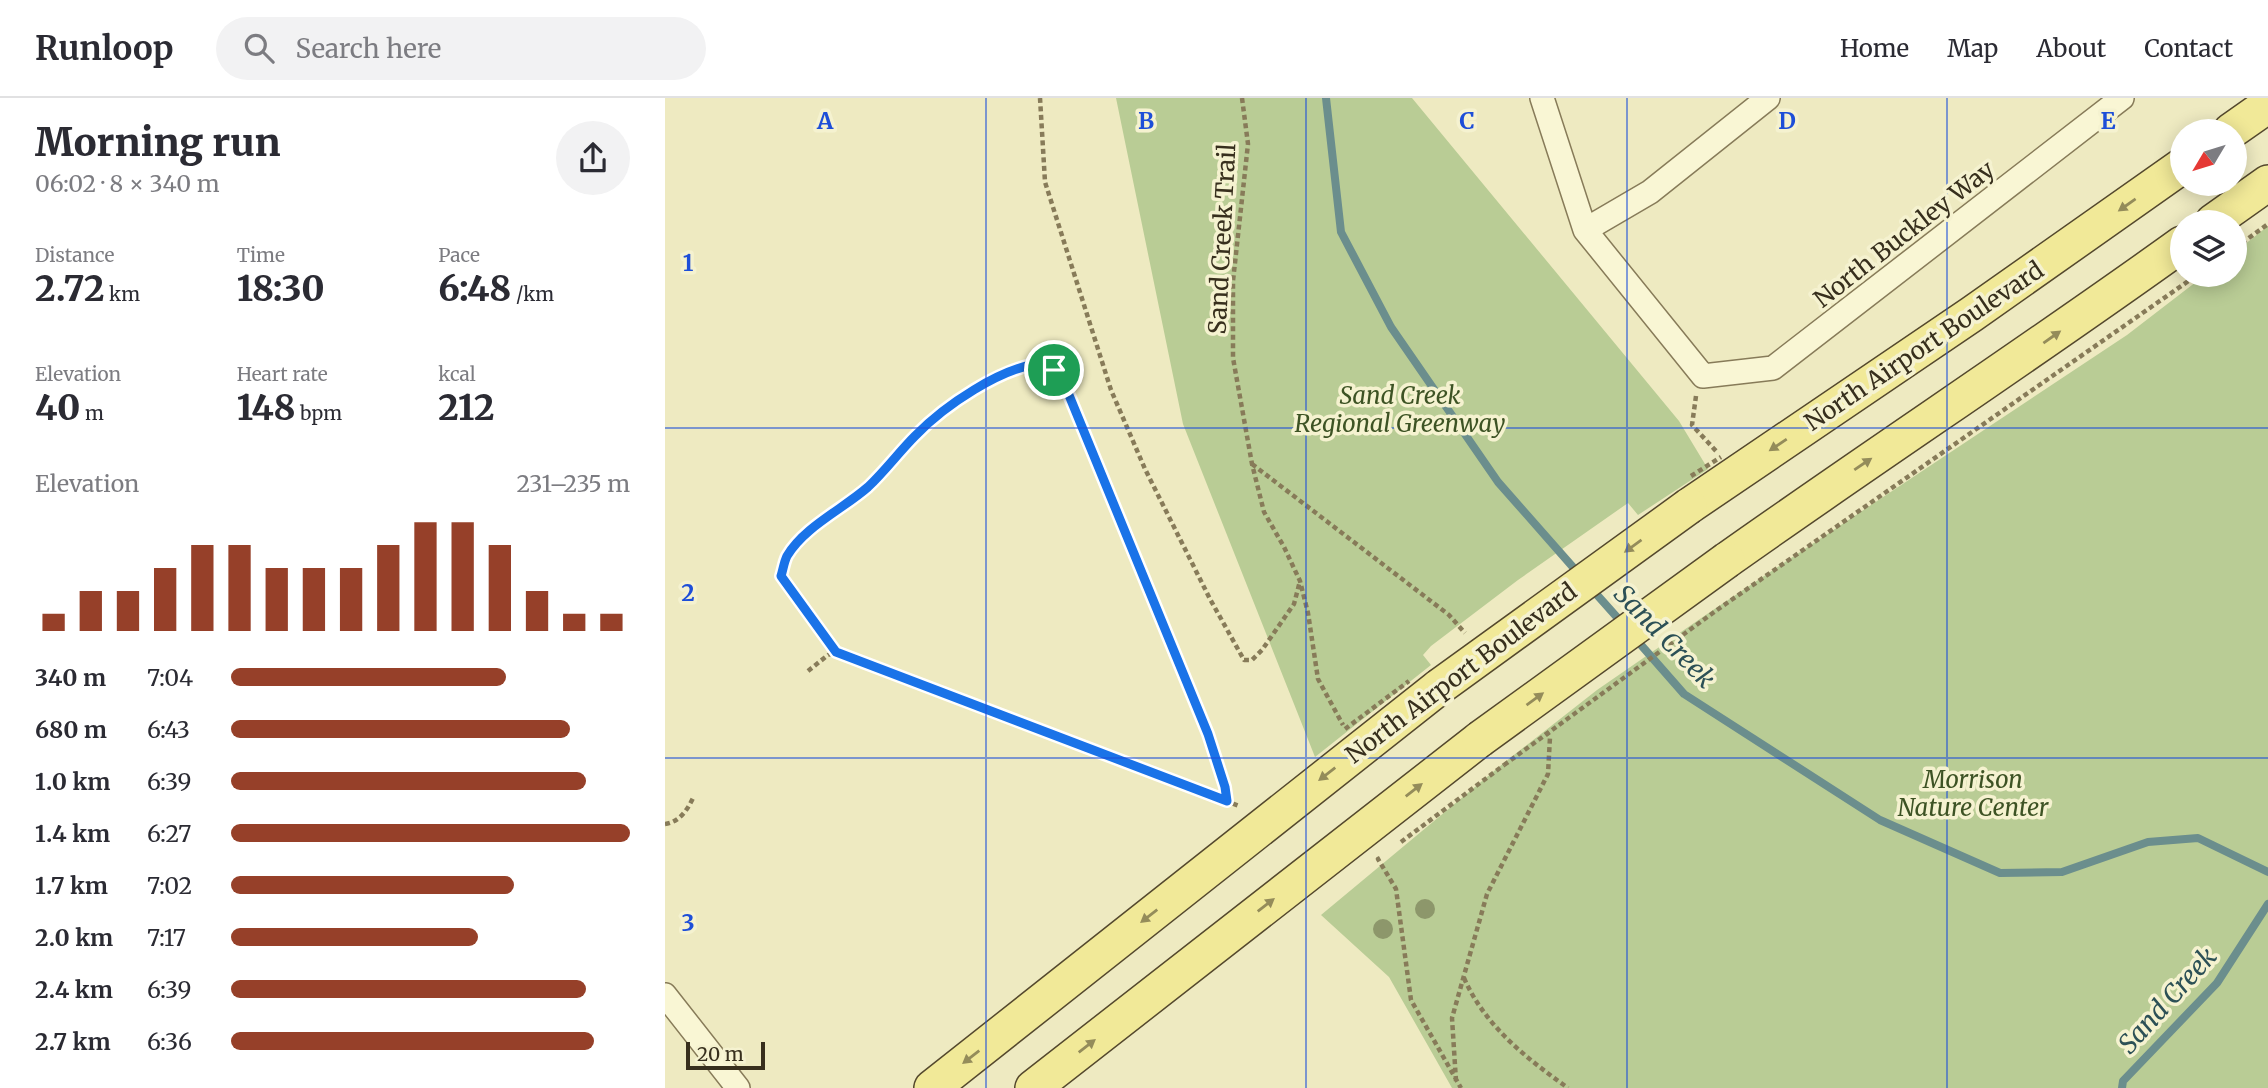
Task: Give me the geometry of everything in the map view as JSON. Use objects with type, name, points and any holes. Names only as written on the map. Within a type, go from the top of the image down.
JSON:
[{"type":"main road","points":[[2247,120],[2268,105]]},
{"type":"main road","name":"North Airport Boulevard","points":[[932,1088],[1439,687],[1689,506],[1972,314],[2170,174]]},
{"type":"main road","points":[[2230,210],[2268,183]]},
{"type":"main road","points":[[1033,1088],[1480,739],[1836,482],[1992,379],[2170,253]]},
{"type":"street","points":[[1542,98],[1585,230],[1650,192],[1768,98]]},
{"type":"street","name":"North Buckley Way","points":[[1585,230],[1703,376],[1773,368],[2122,98]]},
{"type":"street","points":[[665,995],[738,1088]]},
{"type":"path","points":[[1040,98],[1045,182],[1111,390],[1145,469],[1210,599],[1244,660],[1252,660],[1279,626],[1294,604],[1300,581]]},
{"type":"path","name":"Sand Creek Trail","points":[[1242,98],[1248,144],[1233,281],[1233,358],[1252,464],[1264,512],[1285,547],[1300,581],[1318,679],[1345,729]]},
{"type":"path","points":[[2247,239],[2268,224]]},
{"type":"path","points":[[1429,822],[1717,610],[2180,287]]},
{"type":"path","points":[[1227,801],[1208,734],[1064,383],[1054,370],[1043,363],[1029,364],[954,403],[916,434],[867,487],[798,542],[786,558],[781,576],[836,652],[1246,809]]},
{"type":"path","points":[[1693,404],[1692,425],[1721,457]]},
{"type":"path","points":[[808,671],[836,652]]},
{"type":"path","points":[[665,824],[672,823],[682,815],[694,796]]},
{"type":"path","points":[[1378,859],[1396,889],[1411,1000],[1461,1088]]},
{"type":"path","points":[[1464,977],[1473,999],[1487,1018],[1528,1059],[1568,1088]]},
{"type":"green space","name":"Sand Creek Regional Greenway","points":[[1116,98],[1412,98],[1679,421],[1708,469],[1638,515],[1628,503],[1518,580],[1431,646],[1423,655],[1431,665],[1315,757],[1183,424]]},
{"type":"green space","name":"Morrison Nature Center","points":[[2268,226],[2268,1088],[1452,1088],[1389,977],[1321,915],[1505,762],[1597,690],[1710,612],[2127,335],[2189,287],[2247,287],[2247,243]]},
{"type":"waterway","name":"Sand Creek","points":[[1326,98],[1341,232],[1391,327],[1498,482],[1579,574]]},
{"type":"waterway","name":"Sand Creek","points":[[1590,587],[1623,624]]},
{"type":"waterway","name":"Sand Creek","points":[[1634,637],[1684,694],[1880,820],[2000,873],[2062,872],[2148,842],[2198,838],[2268,872]]},
{"type":"waterway","name":"Sand Creek","points":[[2122,1088],[2123,1081],[2217,983],[2268,904]]},
{"type":"route","points":[[1043,363],[1054,370],[1064,383],[1208,734],[1227,801],[836,652],[781,576],[786,558],[798,542],[867,487],[916,434],[954,403],[1029,364],[1043,363]]}]
